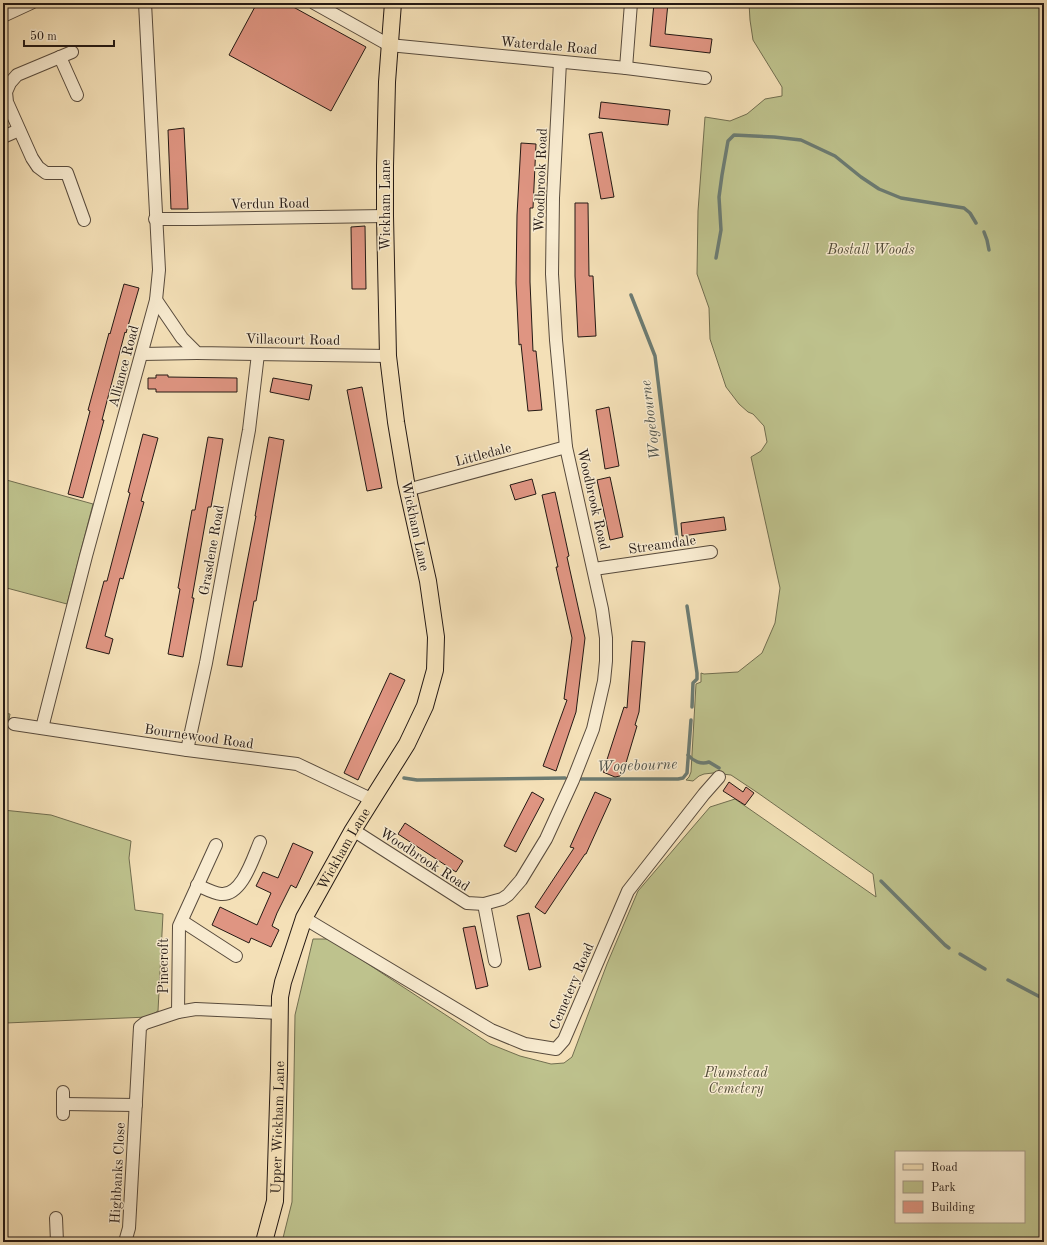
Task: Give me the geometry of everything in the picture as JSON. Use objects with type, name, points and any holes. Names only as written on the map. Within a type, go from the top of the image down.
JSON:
[{"type":"main road","name":"Wickham Lane","points":[[280,1012],[280,997],[283,982],[304,918],[353,830],[407,744],[425,706],[435,670],[436,637],[428,581],[407,490],[396,422],[388,356],[385,216],[386,124],[389,45],[393,3]]},
{"type":"main road","name":"Upper Wickham Lane","points":[[264,1242],[275,1202],[280,1012]]},
{"type":"street","points":[[3,16],[32,3]]},
{"type":"street","name":"Alliance Road","points":[[42,728],[88,548],[156,300],[159,270],[155,219],[145,3]]},
{"type":"street","points":[[314,3],[389,45]]},
{"type":"street","points":[[626,68],[631,3]]},
{"type":"street","name":"Waterdale Road","points":[[389,45],[626,68],[705,78]]},
{"type":"street","points":[[72,52],[17,75],[10,82],[6,92],[7,102],[32,158],[38,167],[46,172],[67,173],[84,220]]},
{"type":"street","points":[[60,57],[78,95]]},
{"type":"street","name":"Woodbrook Road","points":[[353,830],[467,904],[484,904],[502,899],[508,895],[521,880],[546,839],[574,780],[593,729],[604,681],[606,638],[594,569],[566,447],[556,340],[552,274],[560,62]]},
{"type":"street","points":[[3,137],[19,130]]},
{"type":"street","name":"Verdun Road","points":[[155,219],[385,216]]},
{"type":"street","points":[[156,300],[182,338],[197,352]]},
{"type":"street","name":"Villacourt Road","points":[[142,354],[197,352],[388,356]]},
{"type":"street","name":"Grasdene Road","points":[[187,750],[206,663],[249,430],[258,354]]},
{"type":"street","name":"Littledale","points":[[407,490],[566,447]]},
{"type":"street","name":"Streamdale","points":[[594,569],[711,552]]},
{"type":"street","name":"Bournewood Road","points":[[14,724],[187,750],[297,764],[373,800]]},
{"type":"street","name":"Cemetery Road","points":[[304,918],[491,1030],[525,1044],[556,1049],[564,1040],[628,891],[719,777]]},
{"type":"street","points":[[197,885],[220,894],[228,894],[237,889],[242,883],[260,842]]},
{"type":"street","name":"Pinecroft","points":[[178,1012],[179,926],[216,845]]},
{"type":"street","points":[[484,904],[495,962]]},
{"type":"street","name":"Pinecroft","points":[[182,921],[236,956]]},
{"type":"street","name":"Highbanks Close","points":[[125,1242],[129,1228],[140,1027],[145,1023],[178,1012],[196,1009],[280,1012]]},
{"type":"street","name":"Highbanks Close","points":[[63,1103],[136,1105]]},
{"type":"street","points":[[56,1218],[57,1242]]},
{"type":"green space","name":"Bostall Woods","points":[[749,3],[1044,3],[1044,1242],[282,1242],[292,1202],[295,1015],[313,939],[330,939],[490,1044],[520,1056],[551,1064],[564,1063],[572,1057],[607,964],[638,891],[710,807],[735,799],[876,897],[873,874],[731,775],[713,773],[704,774],[693,781],[686,780],[691,772],[696,684],[701,682],[701,673],[738,672],[762,653],[775,623],[780,588],[751,457],[761,451],[767,442],[764,426],[753,414],[748,412],[739,404],[726,387],[710,339],[709,308],[697,274],[698,211],[705,117],[730,121],[747,114],[765,99],[782,96],[782,87],[753,40]]},
{"type":"green space","points":[[3,479],[93,504],[67,604],[3,587]]},
{"type":"green space","points":[[3,713],[10,714],[3,753]]},
{"type":"green space","points":[[3,810],[51,815],[131,841],[129,858],[135,910],[163,914],[158,1011],[148,1017],[6,1023],[3,1072]]},
{"type":"building","points":[[257,3],[286,3],[366,47],[331,111],[229,55]]},
{"type":"building","points":[[654,3],[668,3],[665,34],[712,39],[710,53],[650,46]]},
{"type":"building","points":[[601,102],[670,110],[668,125],[599,118]]},
{"type":"building","points":[[184,128],[188,209],[171,209],[168,130]]},
{"type":"building","points":[[602,132],[614,197],[601,199],[589,134]]},
{"type":"building","points":[[521,143],[536,144],[533,208],[530,208],[530,282],[533,351],[536,351],[542,410],[528,411],[521,344],[519,345],[516,283],[517,215]]},
{"type":"building","points":[[575,203],[588,203],[589,276],[593,276],[596,336],[578,337],[575,276]]},
{"type":"building","points":[[365,226],[366,289],[352,289],[351,227]]},
{"type":"building","points":[[124,284],[139,288],[126,333],[125,332],[102,420],[104,420],[83,498],[68,494],[90,411],[88,410]]},
{"type":"building","points":[[156,375],[168,375],[168,377],[237,378],[237,392],[156,392],[156,389],[148,389],[148,378],[156,378]]},
{"type":"building","points":[[273,378],[312,385],[309,400],[270,392]]},
{"type":"building","points":[[362,387],[382,488],[367,491],[347,390]]},
{"type":"building","points":[[609,407],[619,466],[605,469],[596,410]]},
{"type":"building","points":[[143,434],[158,438],[141,501],[144,502],[123,579],[120,578],[105,636],[113,639],[109,654],[86,648],[104,581],[107,581],[130,493],[128,492]]},
{"type":"building","points":[[208,437],[223,439],[211,507],[208,507],[183,657],[168,654],[192,510],[195,510]]},
{"type":"building","points":[[269,437],[284,440],[256,601],[254,601],[242,667],[227,665],[256,516]]},
{"type":"building","points":[[610,477],[623,537],[610,540],[597,480]]},
{"type":"building","points":[[532,479],[536,494],[515,500],[510,485]]},
{"type":"building","points":[[555,492],[569,556],[567,557],[585,638],[576,712],[556,771],[543,766],[567,700],[564,699],[572,638],[542,495]]},
{"type":"building","points":[[724,517],[726,530],[682,536],[681,523]]},
{"type":"building","points":[[632,641],[645,642],[639,712],[635,725],[637,726],[623,773],[620,776],[615,777],[603,772],[624,707],[627,708]]},
{"type":"building","points":[[390,673],[405,680],[358,780],[344,773]]},
{"type":"building","points":[[729,782],[743,792],[746,787],[754,793],[745,805],[723,791]]},
{"type":"building","points":[[532,792],[544,799],[516,852],[504,846]]},
{"type":"building","points":[[595,792],[611,799],[586,854],[545,914],[535,907],[574,848],[570,847]]},
{"type":"building","points":[[405,823],[463,861],[456,872],[398,834]]},
{"type":"building","points":[[293,843],[313,852],[296,888],[291,885],[277,913],[272,926],[279,930],[271,947],[251,938],[249,943],[212,925],[220,907],[257,925],[271,893],[256,886],[263,872],[278,878]]},
{"type":"building","points":[[529,913],[541,967],[529,970],[517,916]]},
{"type":"building","points":[[475,926],[488,986],[476,989],[463,928]]},
{"type":"waterway","points":[[716,258],[721,230],[719,197],[722,175],[728,141],[734,135],[801,140],[835,156],[861,177],[879,189],[901,198],[964,208],[970,213],[976,223]]},
{"type":"waterway","points":[[984,232],[989,250]]},
{"type":"waterway","name":"Wogebourne","points":[[631,295],[655,356],[678,546]]},
{"type":"waterway","name":"Wogebourne","points":[[687,606],[697,673],[697,679],[693,683],[692,707]]},
{"type":"waterway","name":"Wogebourne","points":[[581,779],[683,778],[687,773],[691,720]]},
{"type":"waterway","points":[[688,755],[697,762],[709,762],[719,768]]},
{"type":"waterway","name":"Wogebourne","points":[[404,778],[417,780],[565,778]]},
{"type":"waterway","points":[[881,881],[949,948]]},
{"type":"waterway","points":[[960,954],[985,969]]},
{"type":"waterway","points":[[1008,980],[1044,999]]},
{"type":"park label","name":"Plumstead Cemetery","points":[[736,1080]]}]
